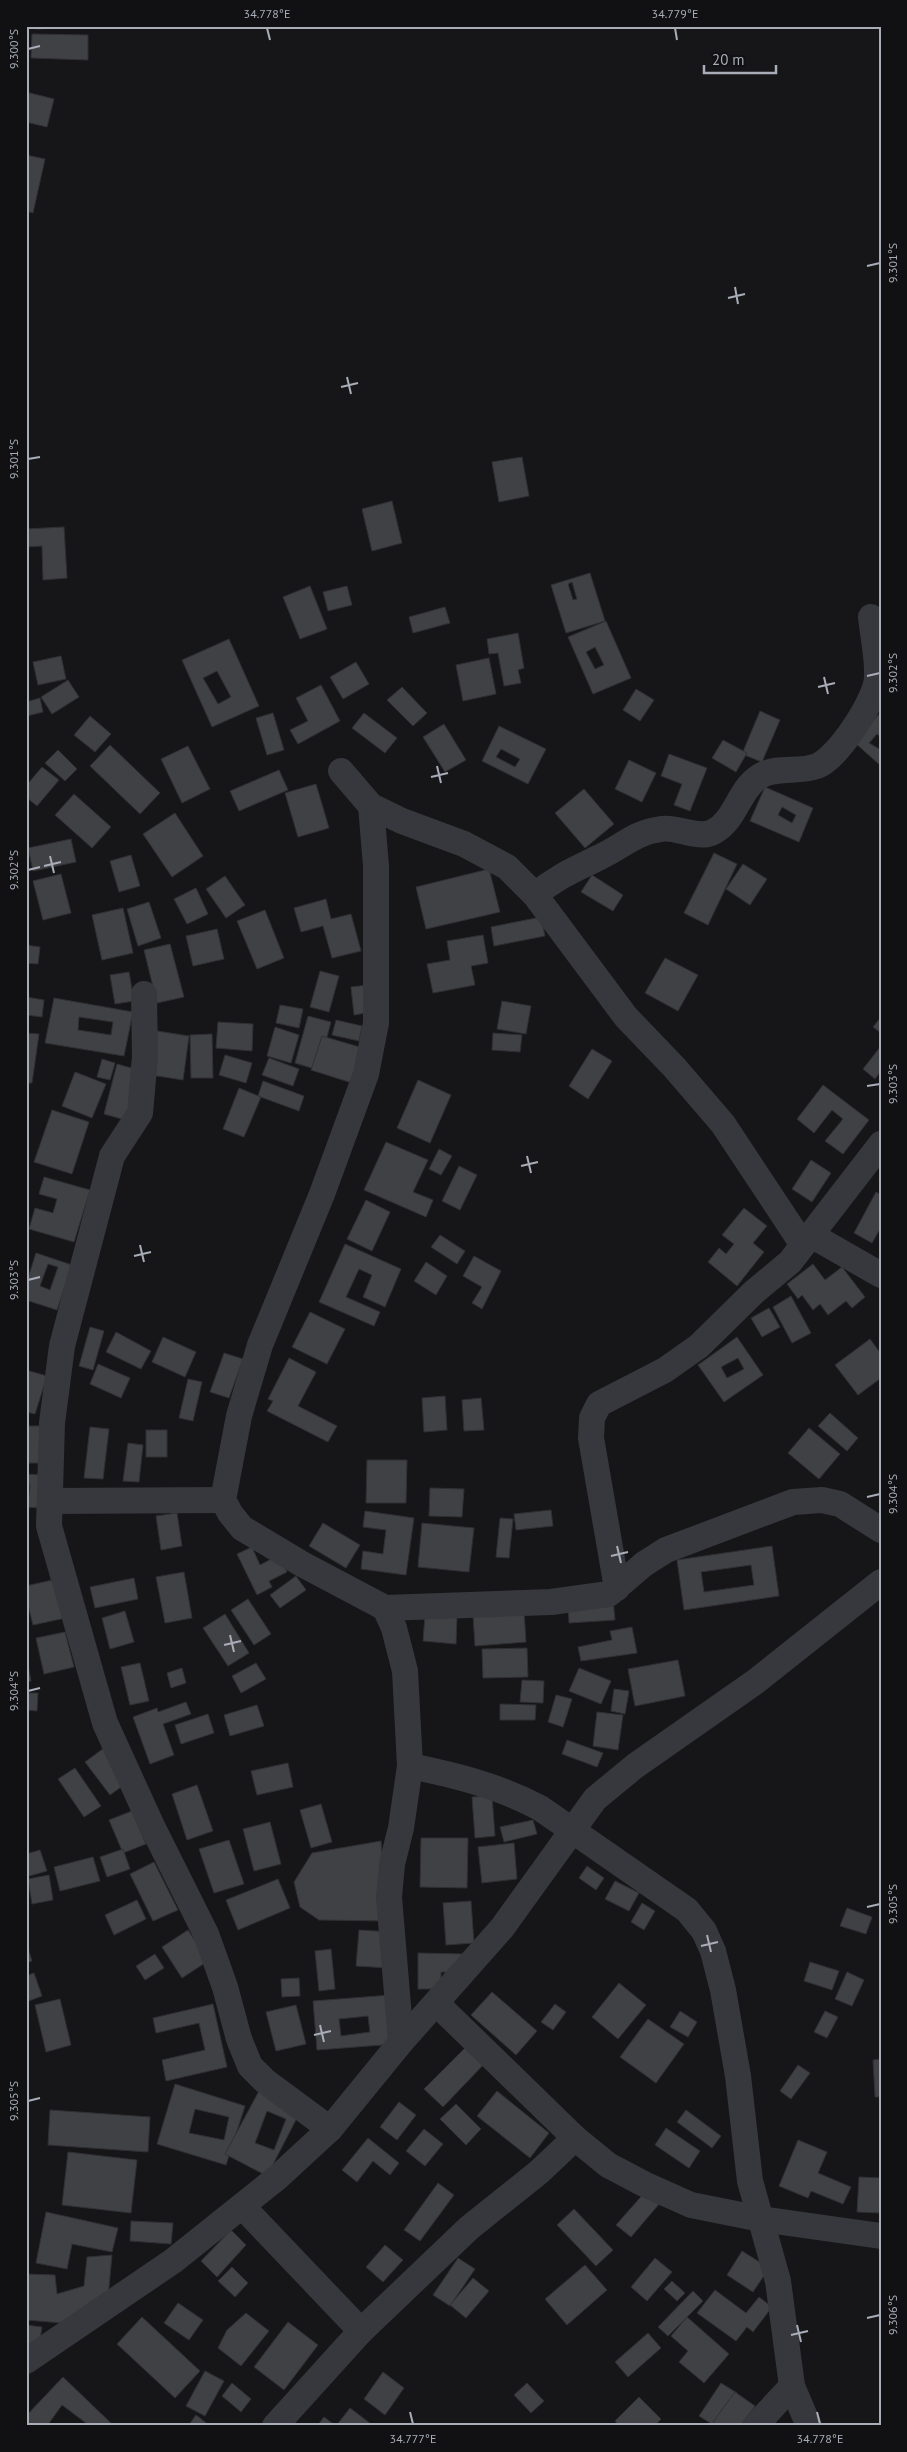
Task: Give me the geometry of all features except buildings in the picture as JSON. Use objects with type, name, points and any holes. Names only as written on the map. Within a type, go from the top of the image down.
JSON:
[{"type":"street","points":[[535,895],[557,877],[617,848],[634,835],[666,828],[688,833],[710,833],[721,827],[760,775],[777,770],[797,771],[817,766],[829,760],[856,724],[874,693],[878,679],[871,617]]},
{"type":"street","points":[[341,770],[371,806],[402,822],[439,833],[473,848],[507,867],[535,895],[626,1017],[674,1066],[723,1124],[807,1240],[881,1275]]},
{"type":"street","points":[[371,806],[376,866],[376,1013],[366,1074],[322,1194],[260,1345],[239,1416],[223,1500],[230,1513],[242,1528],[302,1564],[385,1608],[551,1602],[609,1594],[644,1564],[666,1550],[793,1502],[822,1500],[840,1504],[881,1530]]},
{"type":"street","points":[[144,994],[146,1056],[140,1114],[112,1156],[62,1346],[42,1517],[106,1723],[150,1824],[206,1934],[225,1987],[239,2039],[250,2066],[265,2081],[330,2129]]},
{"type":"street","points":[[617,1588],[591,1438],[592,1418],[595,1410],[611,1397],[665,1370],[699,1346],[754,1292],[790,1262],[881,1144]]},
{"type":"street","points":[[42,1517],[223,1500]]},
{"type":"street","points":[[26,2362],[173,2261],[243,2206],[330,2129],[401,2042],[502,1928],[595,1799],[635,1766],[755,1682],[881,1582]]},
{"type":"street","points":[[385,1608],[394,1628],[405,1671],[410,1766],[401,1828],[392,1864],[390,1897],[401,2042]]},
{"type":"street","points":[[410,1766],[454,1775],[515,1794],[540,1808],[687,1910],[704,1930],[713,1951],[723,1990],[738,2076],[750,2181],[778,2281],[792,2386],[808,2426]]},
{"type":"street","points":[[436,2003],[575,2138],[608,2165],[690,2205],[761,2219],[881,2236]]},
{"type":"street","points":[[275,2426],[361,2331],[469,2228],[539,2172],[575,2138]]},
{"type":"street","points":[[243,2206],[361,2331]]},
{"type":"street","points":[[755,2426],[792,2386]]}]
